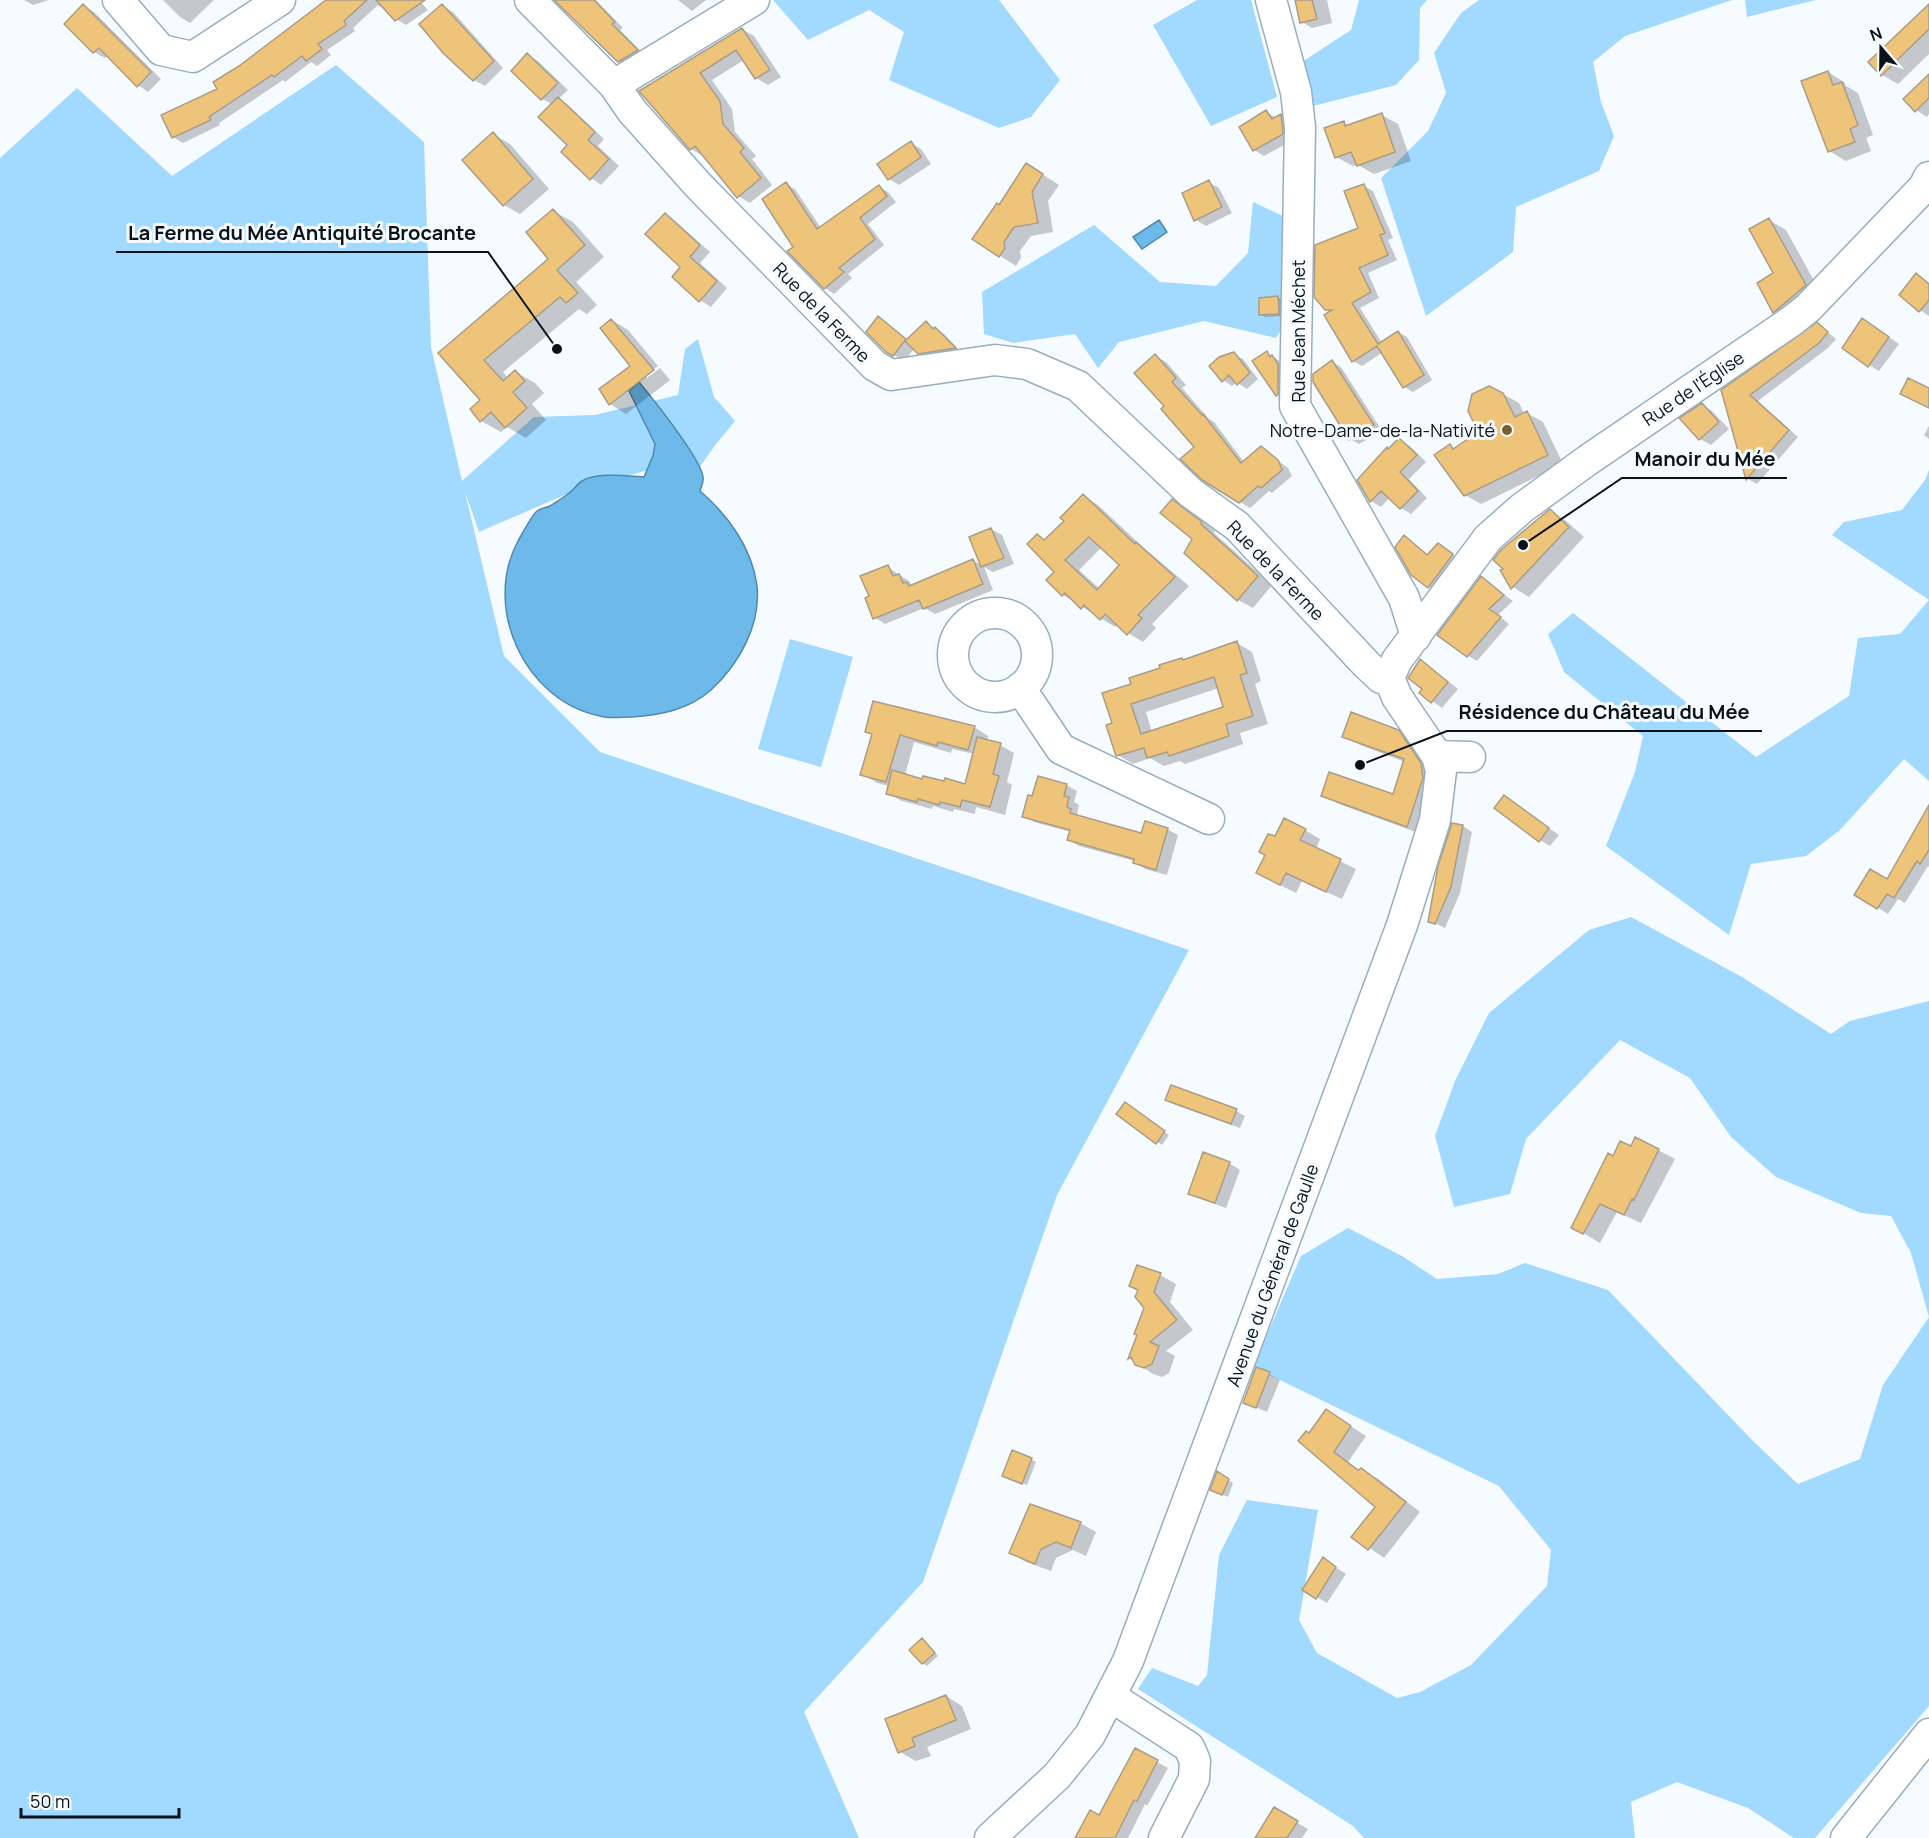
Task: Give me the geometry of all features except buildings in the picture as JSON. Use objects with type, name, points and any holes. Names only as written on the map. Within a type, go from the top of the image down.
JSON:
[{"type":"street","points":[[118,0],[161,50],[193,57],[280,0]]},
{"type":"street","name":"Rue de la Ferme","points":[[530,0],[614,85],[632,111],[698,185],[875,366],[891,375],[995,360],[1027,364],[1078,386],[1191,493],[1238,526],[1366,664],[1381,678],[1389,678]]},
{"type":"street","points":[[614,85],[754,0]]},
{"type":"street","name":"Rue Jean Méchet","points":[[1271,0],[1296,92],[1300,127],[1295,406],[1404,598],[1416,636]]},
{"type":"street","name":"Rue de l'Église","points":[[1389,678],[1397,660],[1488,538],[1522,508],[1588,460],[1808,308],[1924,187],[1929,177]]},
{"type":"street","name":"Avenue du Général de Gaulle","points":[[990,1838],[1057,1776],[1090,1735],[1128,1661],[1402,925],[1436,820],[1441,771],[1437,756],[1397,697],[1389,678]]},
{"type":"street","points":[[1020,688],[1061,749],[1209,819]]},
{"type":"street","points":[[1437,756],[1470,757]]},
{"type":"street","points":[[1110,1696],[1189,1747],[1195,1761],[1194,1779],[1164,1838]]},
{"type":"street","points":[[1846,1838],[1929,1734]]},
{"type":"shaded area","points":[[773,0],[999,0],[1060,80],[1031,117],[999,128],[889,80],[904,32],[869,10],[808,40]]},
{"type":"shaded area","points":[[1197,0],[1251,0],[1277,97],[1211,126],[1153,25]]},
{"type":"shaded area","points":[[1359,0],[1427,0],[1420,8],[1419,60],[1396,85],[1305,108],[1291,69],[1351,30]]},
{"type":"shaded area","points":[[1479,0],[1732,0],[1625,36],[1593,62],[1601,102],[1614,136],[1599,171],[1516,207],[1513,252],[1426,316],[1381,178],[1428,131],[1446,93],[1434,53],[1461,13]]},
{"type":"shaded area","points":[[1745,0],[1816,0],[1747,17]]},
{"type":"shaded area","points":[[336,65],[424,142],[431,347],[462,481],[534,417],[595,415],[678,395],[685,349],[698,339],[714,397],[735,421],[699,468],[645,471],[576,490],[479,532],[465,492],[504,656],[600,752],[1189,950],[1057,1195],[923,1582],[804,1712],[859,1838],[0,1838],[0,158],[77,88],[172,176]]},
{"type":"shaded area","points":[[1253,202],[1285,217],[1284,325],[1276,338],[1204,321],[1119,342],[1098,368],[1075,334],[1013,343],[984,334],[982,292],[1094,225],[1160,282],[1216,286],[1248,253]]},
{"type":"shaded area","points":[[1159,220],[1167,232],[1142,249],[1133,237]]},
{"type":"shaded area","points":[[639,382],[676,429],[694,457],[703,477],[700,491],[737,533],[750,558],[757,586],[757,601],[752,629],[746,643],[731,668],[711,690],[683,707],[663,713],[608,717],[573,707],[550,692],[532,672],[517,648],[508,622],[505,594],[508,567],[518,541],[537,511],[550,506],[588,478],[612,475],[644,477],[653,456],[655,444],[629,391]]},
{"type":"shaded area","points":[[1929,470],[1929,600],[1832,535],[1844,522],[1902,510],[1925,480]]},
{"type":"shaded area","points":[[1929,600],[1929,781],[1904,759],[1840,830],[1806,856],[1751,864],[1729,935],[1606,846],[1635,772],[1643,736],[1564,672],[1548,634],[1573,613],[1756,757],[1849,696],[1858,638],[1900,634]]},
{"type":"shaded area","points":[[790,639],[853,657],[821,767],[758,749]]},
{"type":"shaded area","points":[[1631,917],[1742,977],[1831,1034],[1850,1021],[1929,1001],[1929,1317],[1911,1253],[1891,1216],[1861,1213],[1776,1177],[1731,1137],[1690,1078],[1620,1040],[1526,1139],[1510,1194],[1454,1207],[1435,1136],[1455,1081],[1489,1013],[1589,930]]},
{"type":"shaded area","points":[[1348,1228],[1402,1256],[1437,1279],[1498,1274],[1525,1263],[1608,1290],[1753,1441],[1798,1484],[1860,1459],[1883,1385],[1929,1317],[1929,1706],[1815,1838],[1794,1838],[1748,1808],[1677,1782],[1631,1802],[1635,1838],[1364,1838],[1353,1826],[1138,1689],[1152,1668],[1198,1686],[1207,1675],[1219,1555],[1247,1500],[1318,1510],[1299,1620],[1317,1653],[1397,1698],[1420,1692],[1471,1665],[1547,1586],[1551,1550],[1499,1486],[1253,1367],[1301,1256]]},
{"type":"place","name":"La Ferme du Mée Antiquité Brocante","points":[[557,349]]},
{"type":"place","name":"Notre-Dame-de-la-Nativité","points":[[1507,430]]},
{"type":"place","name":"Manoir du Mée","points":[[1523,545]]},
{"type":"place","name":"Résidence du Château du Mée","points":[[1360,765]]}]
